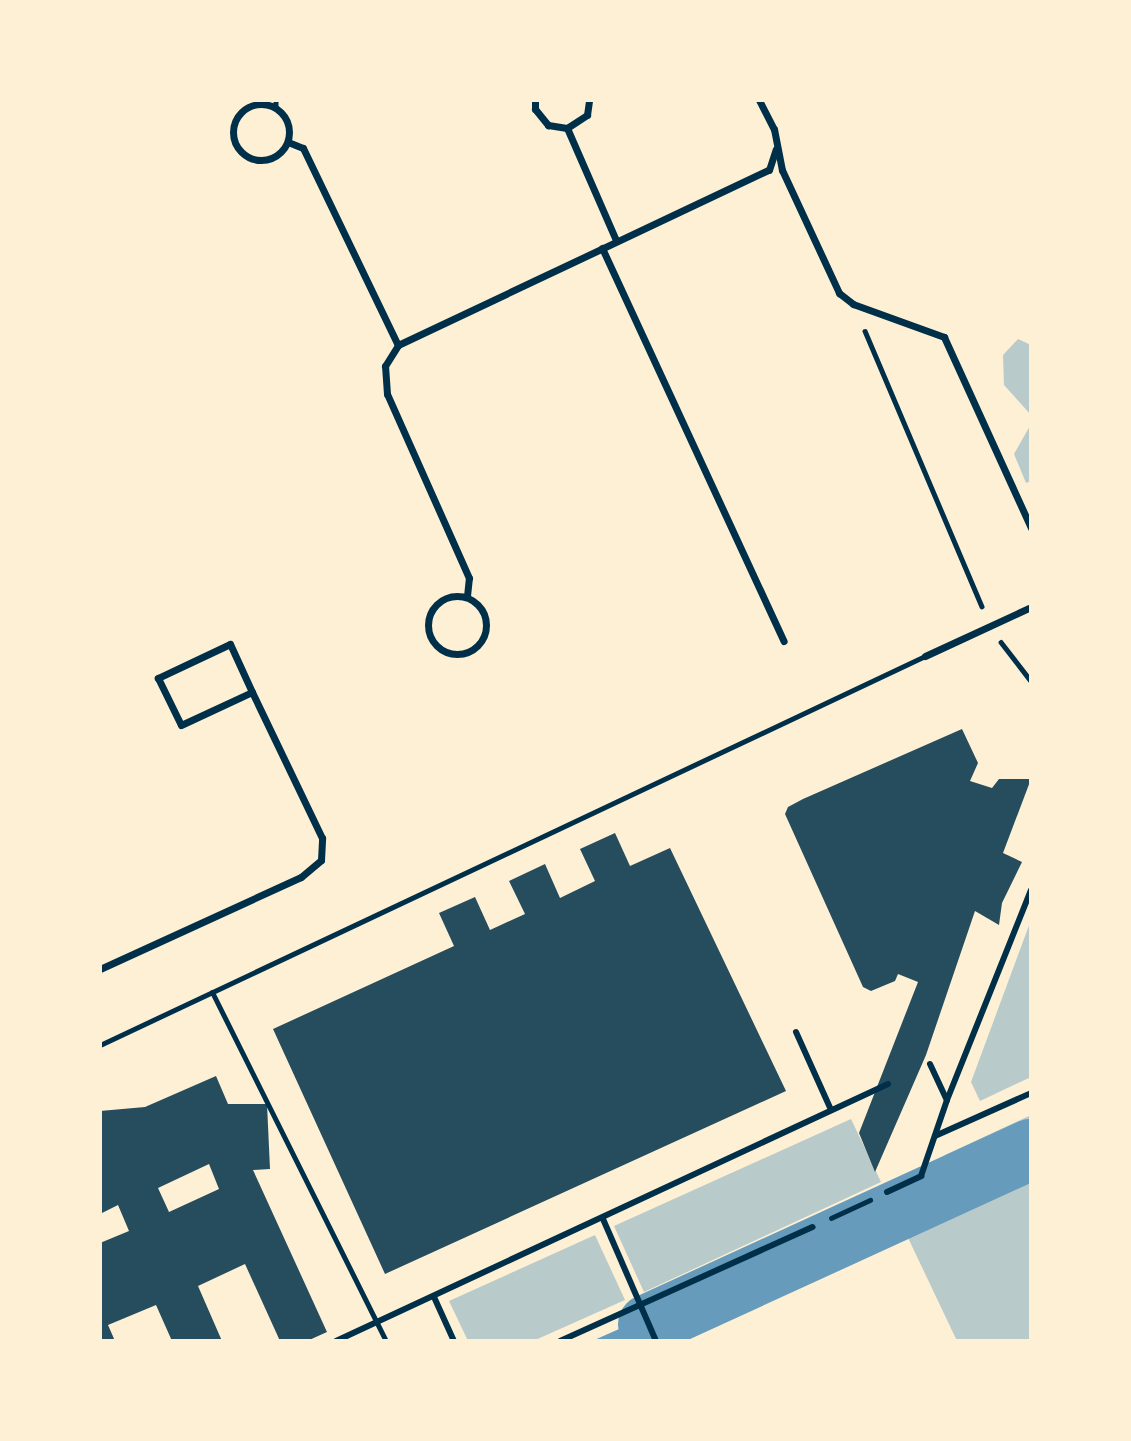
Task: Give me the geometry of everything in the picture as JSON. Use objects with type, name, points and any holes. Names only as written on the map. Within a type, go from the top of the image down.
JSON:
[{"type":"street","points":[[535,100],[535,109],[548,125],[567,128],[587,115],[589,100]]},
{"type":"street","points":[[759,100],[774,129],[782,170],[839,293],[853,304],[944,337],[1031,528]]},
{"type":"street","points":[[253,104],[276,104],[288,123],[288,142],[272,159],[249,159],[233,142],[234,119],[253,104]]},
{"type":"street","points":[[567,128],[616,240]]},
{"type":"street","points":[[288,142],[303,148],[398,345]]},
{"type":"street","points":[[467,596],[469,578],[387,394],[385,366],[398,345],[769,170],[776,149]]},
{"type":"street","points":[[602,248],[784,641]]},
{"type":"street","points":[[467,596],[484,613],[485,636],[469,653],[446,653],[429,638],[428,615],[444,598],[467,596]]},
{"type":"street","points":[[925,656],[1031,607]]},
{"type":"street","points":[[100,969],[301,877],[321,860],[322,838],[230,644],[158,678],[181,725],[252,692]]},
{"type":"street","points":[[887,1192],[921,1176],[947,1101],[1031,890]]},
{"type":"street","points":[[796,1032],[831,1110]]},
{"type":"street","points":[[930,1064],[947,1101]]},
{"type":"street","points":[[336,1341],[888,1084]]},
{"type":"street","points":[[935,1136],[1031,1093]]},
{"type":"street","points":[[603,1219],[656,1341]]},
{"type":"street","points":[[559,1341],[813,1227]]},
{"type":"street","points":[[434,1297],[454,1341]]},
{"type":"lane","points":[[100,1045],[925,656]]},
{"type":"lane","points":[[212,992],[386,1341]]},
{"type":"path","points":[[853,304],[973,586]]},
{"type":"path","points":[[813,1227],[887,1192]]},
{"type":"shaded area","points":[[1018,339],[1031,345],[1031,415],[1004,385],[1003,355]]},
{"type":"shaded area","points":[[1031,424],[1031,481],[1026,483],[1014,454]]},
{"type":"shaded area","points":[[1031,920],[1031,1077],[980,1101],[971,1082]]},
{"type":"shaded area","points":[[1031,1115],[1031,1341],[957,1341],[892,1204],[934,1184],[945,1155]]},
{"type":"shaded area","points":[[851,1119],[881,1182],[644,1292],[614,1226]]},
{"type":"shaded area","points":[[595,1235],[625,1300],[533,1341],[468,1341],[449,1301]]},
{"type":"water","points":[[635,1322],[644,1341],[592,1341]]},
{"type":"building","points":[[962,729],[978,763],[970,781],[992,788],[999,779],[1031,779],[1003,853],[1022,862],[1002,903],[999,925],[975,911],[926,1055],[875,1172],[859,1133],[918,982],[898,974],[895,981],[871,991],[863,987],[785,814],[788,807],[803,799]]},
{"type":"building","points":[[615,833],[630,866],[670,848],[786,1091],[385,1274],[273,1029],[454,946],[439,913],[475,897],[490,930],[525,914],[509,881],[545,864],[560,898],[595,881],[580,849]]},
{"type":"building","points":[[216,1076],[228,1104],[267,1104],[270,1169],[253,1170],[327,1332],[307,1341],[280,1341],[245,1264],[198,1286],[222,1341],[172,1341],[156,1305],[108,1325],[115,1341],[100,1341],[100,1243],[129,1231],[118,1205],[100,1214],[100,1111],[145,1107]],"holes":[[[209,1164],[219,1189],[169,1212],[158,1188]]]},
{"type":"waterway","points":[[648,1324],[1031,1149]]}]
